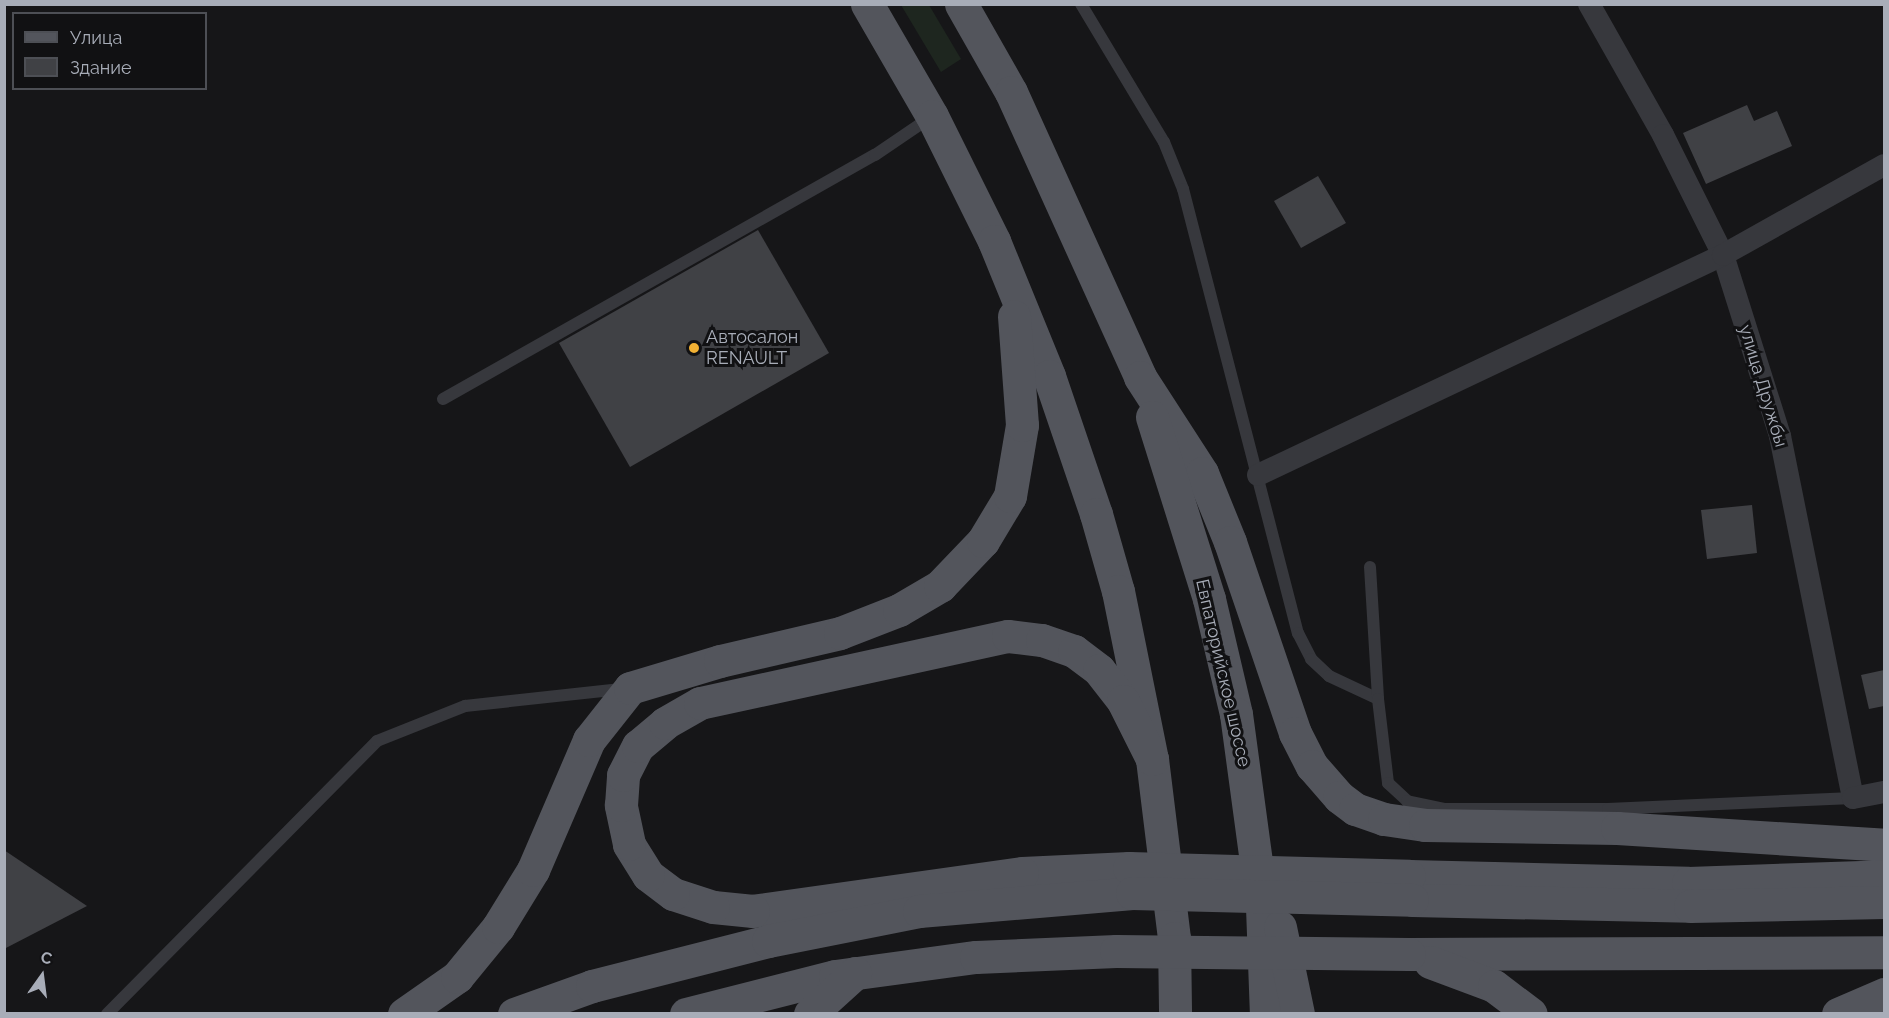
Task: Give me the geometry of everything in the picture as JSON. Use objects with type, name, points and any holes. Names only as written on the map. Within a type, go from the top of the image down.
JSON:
[{"type":"main road","points":[[867,4],[932,116],[959,168],[1012,285],[1049,376],[1096,514],[1118,591],[1152,759],[1174,939],[1175,1014]]},
{"type":"main road","points":[[961,4],[1011,92],[1140,377],[1202,473],[1230,542],[1295,733],[1312,766],[1355,809],[1384,819],[1425,825],[1629,829],[1884,845]]},
{"type":"main road","points":[[404,1014],[457,977],[498,927],[533,870],[589,740],[630,688],[720,661],[840,633],[899,610],[940,586],[982,541],[1011,496],[1022,425],[1012,285]]},
{"type":"main road","name":"Евпаторийское шоссе","points":[[1140,377],[1209,599],[1245,761],[1262,907],[1266,1014]]},
{"type":"main road","points":[[1152,759],[1123,701],[1099,670],[1074,651],[1042,640],[1008,636],[700,703],[665,723],[638,746],[623,775],[621,805],[629,844],[648,874],[673,894],[713,907],[753,911],[1023,873],[1130,880],[1410,888],[1690,906],[1884,902]]},
{"type":"main road","points":[[1245,761],[1298,1014]]},
{"type":"main road","points":[[1410,888],[1688,883],[1884,876]]},
{"type":"main road","points":[[514,1014],[592,986],[735,950],[908,914],[1130,880]]},
{"type":"main road","points":[[1156,1014],[1174,939]]},
{"type":"main road","points":[[686,1014],[855,974],[976,957],[1116,951],[1409,954],[1884,952]]},
{"type":"main road","points":[[1409,954],[1494,986],[1531,1014]]},
{"type":"main road","points":[[810,1014],[855,974]]},
{"type":"main road","points":[[1838,1014],[1884,994]]},
{"type":"street","name":"улица Дружбы","points":[[1588,4],[1663,135],[1724,255],[1780,436],[1853,798]]},
{"type":"street","points":[[1258,475],[1724,255],[1884,165]]},
{"type":"street","points":[[1853,798],[1884,792]]},
{"type":"lane","points":[[1081,4],[1164,142],[1183,189],[1298,633],[1311,659],[1329,676],[1378,699]]},
{"type":"lane","points":[[443,399],[875,155],[932,116]]},
{"type":"lane","points":[[1370,567],[1378,699],[1388,783],[1395,793],[1422,805],[1445,809],[1608,809],[1853,798]]},
{"type":"lane","points":[[107,1014],[377,741],[465,706],[630,688]]},
{"type":"shaded area","points":[[901,5],[929,5],[961,59],[941,72]]},
{"type":"building","points":[[1747,105],[1754,121],[1777,111],[1792,146],[1706,184],[1683,133]]},
{"type":"building","points":[[1318,176],[1346,223],[1301,248],[1274,201]]},
{"type":"building","name":"Aвтосалон RENAULT","points":[[758,230],[829,353],[630,467],[559,343]]},
{"type":"building","points":[[1752,505],[1757,553],[1707,559],[1701,510]]},
{"type":"building","points":[[1884,670],[1884,706],[1869,709],[1861,675]]},
{"type":"building","points":[[4,850],[87,906],[4,949]]},
{"type":"place","name":"Aвтосалон RENAULT","points":[[694,348]]}]
